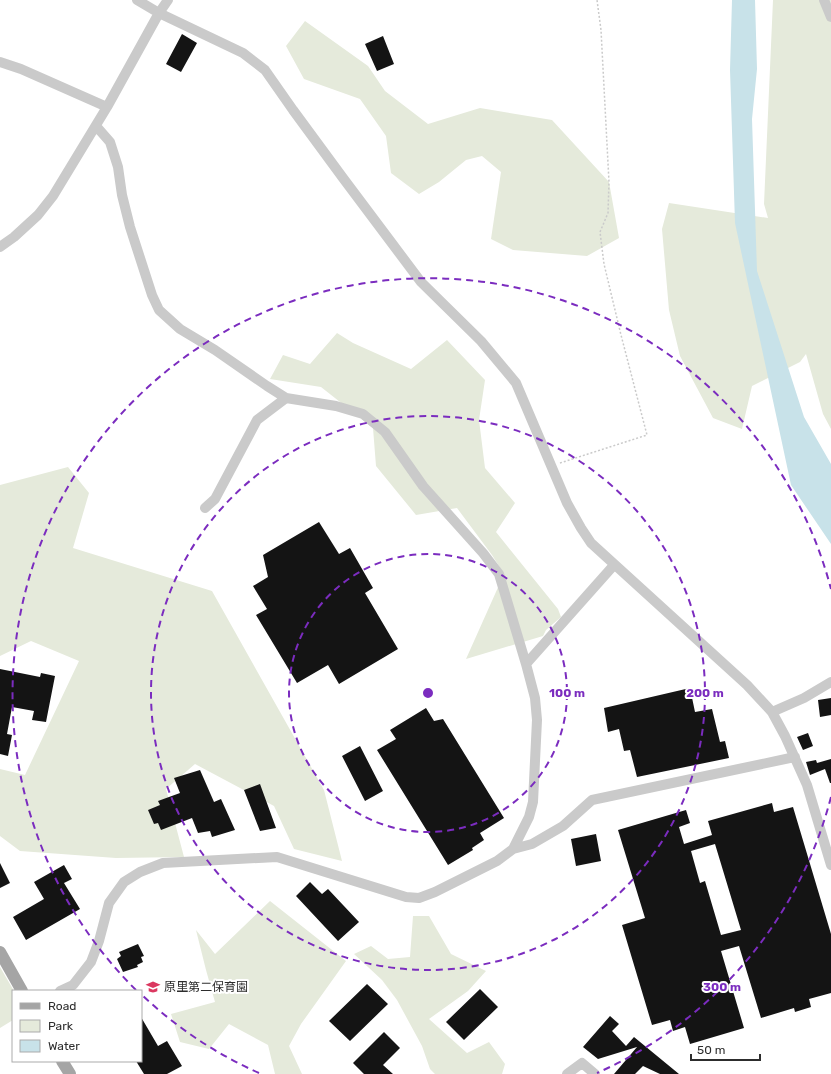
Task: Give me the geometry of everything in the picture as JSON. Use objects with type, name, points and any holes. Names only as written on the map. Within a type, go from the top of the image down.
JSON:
[{"type":"main road","points":[[0,952],[21,990]]},
{"type":"main road","points":[[63,1062],[70,1074]]},
{"type":"street","points":[[137,0],[159,13],[243,53],[266,70],[293,110],[421,282],[481,341],[516,383],[567,503],[581,528],[592,543],[614,565],[747,685],[772,712],[795,757],[807,786],[831,865]]},
{"type":"street","points":[[0,247],[14,237],[38,215],[53,196],[96,126],[159,13],[168,0]]},
{"type":"street","points":[[824,0],[831,17]]},
{"type":"street","points":[[0,62],[21,69],[107,107]]},
{"type":"street","points":[[96,126],[110,142],[118,167],[122,195],[130,227],[152,295],[159,310],[180,329],[215,350],[286,398],[336,406],[363,414],[385,432],[423,486],[483,553],[498,574],[526,664],[535,698],[537,720],[533,802],[529,817],[513,849]]},
{"type":"street","points":[[205,508],[215,499],[257,420],[286,398]]},
{"type":"street","points":[[526,664],[614,565]]},
{"type":"street","points":[[772,712],[804,698],[831,682]]},
{"type":"street","points":[[62,990],[73,985],[91,962],[99,941],[109,903],[124,882],[140,872],[163,863],[276,857],[406,897],[419,898],[435,892],[497,861],[513,849],[532,844],[563,826],[592,800],[795,757]]},
{"type":"street","points":[[567,1074],[582,1063],[595,1074]]},
{"type":"path","points":[[551,466],[647,435],[620,335],[604,264],[600,232],[608,212],[609,182],[601,30],[597,0]]},
{"type":"green space","points":[[773,0],[831,0],[831,429],[823,414],[806,354],[800,362],[752,386],[742,429],[713,418],[680,356],[669,310],[662,229],[669,203],[768,218],[764,204]]},
{"type":"green space","points":[[305,21],[368,66],[385,91],[428,124],[480,108],[552,120],[609,182],[619,238],[587,256],[513,250],[491,239],[501,172],[482,156],[466,160],[439,182],[419,194],[391,173],[386,136],[360,99],[304,79],[286,46]]},
{"type":"green space","points":[[337,333],[353,343],[411,369],[447,340],[485,380],[479,420],[485,468],[515,503],[496,532],[558,609],[561,617],[546,630],[543,636],[466,659],[504,574],[492,555],[457,508],[416,515],[376,466],[373,428],[321,387],[270,379],[283,355],[310,364]]},
{"type":"green space","points":[[68,467],[89,493],[73,548],[212,591],[324,790],[342,861],[294,849],[274,806],[195,764],[166,789],[184,857],[116,858],[20,851],[0,836],[0,769],[25,775],[79,661],[31,641],[0,656],[0,485]]},
{"type":"green space","points":[[270,901],[346,961],[301,1024],[289,1046],[302,1074],[275,1074],[268,1045],[229,1024],[209,1049],[180,1042],[171,1014],[215,1002],[196,930],[215,954]]},
{"type":"green space","points":[[413,916],[429,916],[451,954],[486,971],[468,991],[429,1019],[467,1053],[489,1042],[505,1064],[502,1074],[435,1074],[430,1069],[422,1046],[397,1000],[382,980],[354,954],[371,946],[388,959],[410,957]]},
{"type":"green space","points":[[0,967],[13,990],[12,990],[12,1021],[0,1028]]},
{"type":"water","points":[[732,0],[755,0],[757,69],[752,119],[757,271],[804,417],[831,464],[831,544],[791,485],[735,223],[730,70]]},
{"type":"building","points":[[182,34],[197,43],[181,72],[166,64]]},
{"type":"building","points":[[383,36],[394,64],[377,71],[365,44]]},
{"type":"building","points":[[319,522],[339,554],[350,548],[373,588],[365,593],[398,649],[339,684],[328,665],[297,683],[256,615],[267,609],[253,586],[268,577],[263,555]]},
{"type":"building","points":[[0,669],[40,677],[41,673],[55,676],[46,722],[32,720],[34,711],[12,707],[7,734],[12,735],[8,756],[0,754]]},
{"type":"building","points":[[690,688],[695,712],[712,709],[720,742],[725,741],[729,758],[637,777],[630,750],[624,751],[619,729],[608,732],[604,708]]},
{"type":"building","points":[[831,698],[831,715],[820,717],[818,700]]},
{"type":"building","points":[[426,708],[434,721],[443,719],[504,818],[480,833],[484,840],[472,848],[473,850],[448,865],[377,750],[396,739],[390,730]]},
{"type":"building","points":[[808,733],[813,746],[803,750],[797,737]]},
{"type":"building","points":[[360,746],[383,791],[365,801],[342,756]]},
{"type":"building","points":[[831,759],[831,783],[825,769],[810,775],[806,762],[816,760],[817,763]]},
{"type":"building","points":[[200,770],[214,802],[221,799],[235,830],[212,837],[210,831],[198,833],[192,818],[161,830],[158,823],[154,824],[148,810],[160,805],[158,801],[180,793],[174,778]]},
{"type":"building","points":[[260,784],[276,828],[260,831],[244,790]]},
{"type":"building","points":[[772,803],[774,812],[793,807],[831,934],[831,993],[809,999],[811,1007],[795,1012],[794,1008],[761,1018],[739,946],[721,951],[744,1028],[690,1044],[685,1027],[673,1031],[670,1020],[652,1025],[622,925],[645,918],[618,830],[686,810],[690,823],[679,827],[684,844],[712,835],[708,821]],"holes":[[[715,844],[741,930],[721,935],[705,881],[700,883],[691,851]]]},
{"type":"building","points":[[596,834],[601,861],[576,866],[571,839]]},
{"type":"building","points":[[0,863],[10,883],[0,888]]},
{"type":"building","points":[[64,865],[72,879],[64,883],[80,909],[26,940],[13,917],[44,899],[34,882]]},
{"type":"building","points":[[310,882],[322,894],[328,889],[359,922],[338,941],[296,896]]},
{"type":"building","points":[[138,944],[144,956],[141,957],[143,962],[137,965],[138,967],[123,972],[117,959],[121,956],[119,952]]},
{"type":"building","points":[[367,984],[388,1004],[350,1041],[329,1021]]},
{"type":"building","points":[[480,989],[498,1007],[464,1040],[446,1022]]},
{"type":"building","points":[[610,1016],[619,1024],[612,1031],[626,1046],[634,1037],[679,1074],[660,1074],[643,1066],[635,1074],[614,1074],[637,1047],[598,1059],[583,1047]]},
{"type":"building","points":[[142,1019],[158,1046],[167,1041],[182,1066],[167,1074],[144,1074],[137,1062],[142,1062]]},
{"type":"building","points":[[384,1032],[400,1048],[383,1065],[393,1074],[364,1074],[353,1063]]},
{"type":"place","name":"原里第二保育園","points":[[153,987]]}]
